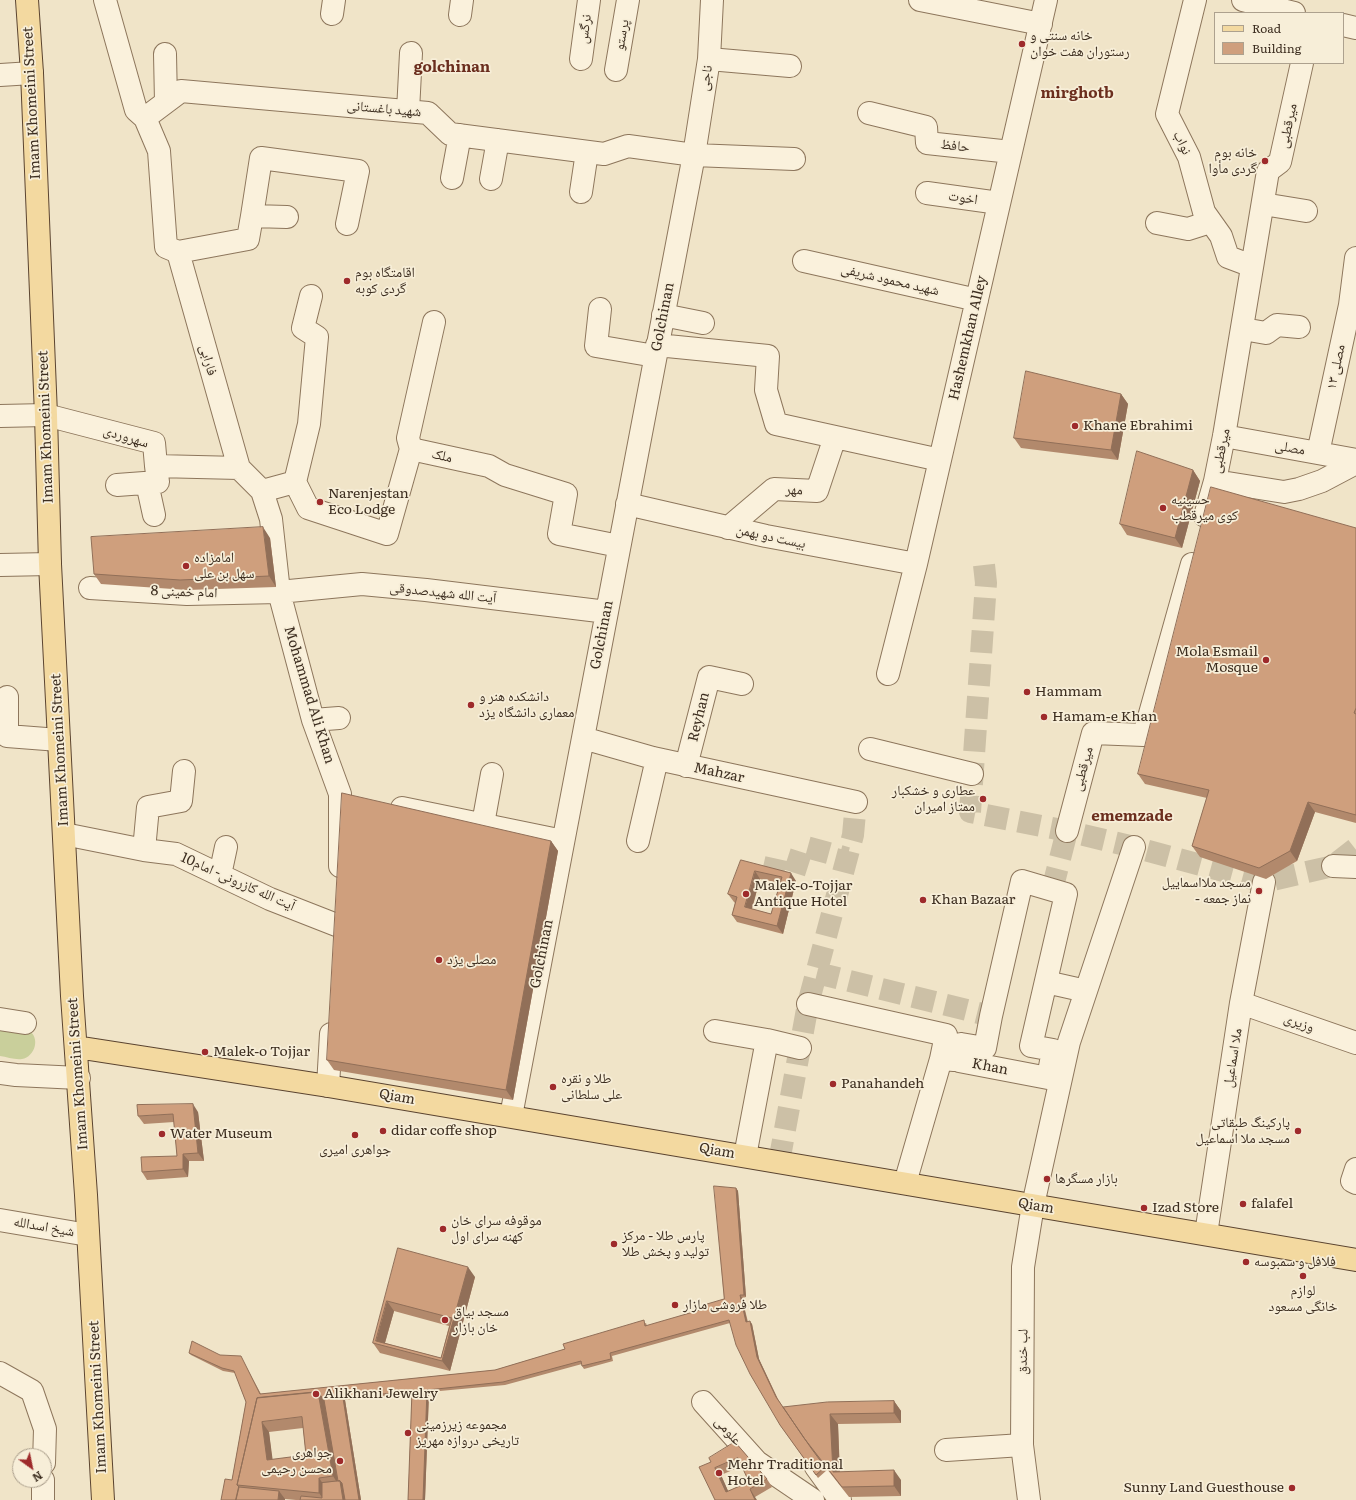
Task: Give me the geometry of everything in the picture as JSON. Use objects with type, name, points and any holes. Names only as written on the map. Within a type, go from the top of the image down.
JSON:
[{"type":"main road","name":"Imam Khomeini Street","points":[[27,0],[32,73],[46,415],[50,564],[72,996],[79,1078],[103,1500]]},
{"type":"main road","name":"Qiam","points":[[76,1047],[511,1116],[1356,1260]]},
{"type":"street","points":[[105,0],[136,110],[145,118],[159,152],[166,247],[178,252],[248,239],[261,158],[358,171],[347,224]]},
{"type":"street","name":"نرگس","points":[[582,59],[589,0]]},
{"type":"street","name":"پرستو","points":[[616,70],[628,0]]},
{"type":"street","points":[[707,0],[712,0]]},
{"type":"street","name":"ناجی","points":[[694,155],[709,59],[712,0]]},
{"type":"street","points":[[920,0],[1041,24]]},
{"type":"street","name":"Hashemkhan Alley","points":[[888,674],[916,564],[1046,0]]},
{"type":"street","name":"نواب","points":[[1195,0],[1167,114],[1189,157],[1204,212],[1221,236],[1228,257],[1252,266]]},
{"type":"street","points":[[1243,0],[1290,12]]},
{"type":"street","points":[[1344,25],[1356,28]]},
{"type":"street","points":[[408,111],[411,53]]},
{"type":"street","points":[[164,54],[166,102]]},
{"type":"street","points":[[709,59],[790,66]]},
{"type":"street","name":"میرقطبی","points":[[1066,831],[1094,732],[1144,735],[1215,481],[1243,328],[1268,171],[1280,162],[1302,64]]},
{"type":"street","points":[[0,75],[32,73]]},
{"type":"street","name":"شهید باغستانی","points":[[145,118],[181,91],[428,113],[450,134],[604,154],[628,146],[694,155],[794,159]]},
{"type":"street","name":"حافظ","points":[[869,114],[926,127],[927,143],[1011,152]]},
{"type":"street","points":[[452,178],[460,135]]},
{"type":"street","points":[[491,179],[498,140]]},
{"type":"street","points":[[580,192],[587,152]]},
{"type":"street","name":"Golchinan","points":[[511,1116],[694,155]]},
{"type":"street","name":"اخوت","points":[[927,193],[999,203]]},
{"type":"street","points":[[1263,204],[1306,211]]},
{"type":"street","points":[[252,216],[287,217]]},
{"type":"street","points":[[1156,223],[1186,238],[1210,222]]},
{"type":"street","name":"فارابی","points":[[178,252],[238,468]]},
{"type":"street","name":"شهید محمود شریفی","points":[[804,261],[977,300]]},
{"type":"street","name":"مصلی ۱۳","points":[[1318,453],[1353,306],[1356,263]]},
{"type":"street","points":[[238,468],[262,491],[295,482],[309,424],[317,337],[303,328],[311,296]]},
{"type":"street","points":[[600,309],[596,346],[656,351],[768,356],[766,390],[776,424],[940,460]]},
{"type":"street","points":[[663,314],[704,323]]},
{"type":"street","points":[[412,449],[408,438],[434,322]]},
{"type":"street","points":[[1243,328],[1266,333],[1277,325],[1299,327]]},
{"type":"street","points":[[0,416],[46,415]]},
{"type":"street","name":"سهروردی","points":[[46,415],[154,443],[152,474],[238,468]]},
{"type":"street","name":"مصلی","points":[[1224,436],[1356,460]]},
{"type":"street","name":"مهر","points":[[728,528],[774,489],[817,491],[835,438]]},
{"type":"street","name":"ملک","points":[[295,482],[308,508],[387,534],[412,449],[489,466],[505,475],[566,494],[559,534],[619,546]]},
{"type":"street","points":[[1215,481],[1284,492],[1299,489],[1322,480],[1356,463]]},
{"type":"street","points":[[117,485],[152,474],[154,515]]},
{"type":"street","name":"Mohammad Ali Khan","points":[[262,491],[271,519],[279,592],[313,720],[340,794],[340,895],[337,948]]},
{"type":"street","name":"بیست دو بهمن","points":[[627,504],[766,536],[916,564]]},
{"type":"street","points":[[0,565],[50,564]]},
{"type":"street","name":"آیت الله شهیدصدوقی","points":[[279,592],[362,584],[426,590],[607,612]]},
{"type":"street","name":"امام خمینی 8","points":[[90,588],[187,594],[279,592]]},
{"type":"street","name":"Reyhan","points":[[686,766],[709,677],[742,684]]},
{"type":"street","points":[[8,697],[7,736],[59,740]]},
{"type":"street","points":[[313,720],[339,718]]},
{"type":"street","name":"Mahzar","points":[[583,738],[686,766],[856,802]]},
{"type":"street","points":[[870,750],[972,774]]},
{"type":"street","points":[[638,841],[657,759]]},
{"type":"street","points":[[144,850],[148,807],[182,801],[184,771]]},
{"type":"street","points":[[482,824],[492,774]]},
{"type":"street","points":[[340,794],[361,799]]},
{"type":"street","points":[[384,804],[563,841]]},
{"type":"street","name":"آیت الله کازرونی- امام10","points":[[64,834],[144,850],[176,854],[270,898],[339,926]]},
{"type":"street","points":[[220,875],[226,847]]},
{"type":"street","points":[[1055,1075],[1069,1042],[1134,847]]},
{"type":"street","points":[[1333,866],[1356,867]]},
{"type":"street","name":"Khan","points":[[1022,881],[1066,894],[1046,982],[1031,1046],[1053,1050],[1055,1075],[1048,1078],[950,1060],[961,1044],[985,1048],[1022,881]]},
{"type":"street","name":"ملا اسماعیل","points":[[1206,1234],[1241,1002],[1264,882]]},
{"type":"street","points":[[1046,982],[1086,990]]},
{"type":"street","name":"وزیری","points":[[1241,1002],[1356,1043]]},
{"type":"street","points":[[808,1004],[946,1035],[950,1060],[905,1183]]},
{"type":"street","points":[[328,1086],[331,1016]]},
{"type":"street","points":[[0,1018],[25,1023]]},
{"type":"street","points":[[715,1031],[767,1040],[800,1048]]},
{"type":"street","points":[[745,1156],[767,1040]]},
{"type":"street","points":[[0,1072],[16,1075],[79,1078]]},
{"type":"street","name":"لب خندق","points":[[1029,1500],[1022,1445],[1023,1267],[1055,1075]]},
{"type":"street","points":[[1356,1169],[1352,1181],[1356,1183]]},
{"type":"street","name":"شیخ اسدالله","points":[[0,1220],[88,1235]]},
{"type":"street","points":[[0,1373],[32,1391],[45,1429],[44,1448]]},
{"type":"street","name":"علومی","points":[[703,1402],[757,1462],[813,1500]]},
{"type":"street","points":[[946,1450],[1022,1445]]},
{"type":"street","points":[[816,1467],[840,1500]]},
{"type":"street","points":[[42,1500],[43,1488]]},
{"type":"green space","points":[[0,1024],[25,1029],[32,1033],[35,1046],[30,1055],[22,1059],[0,1056]]},
{"type":"building","name":"Khane Ebrahimi","points":[[1026,371],[1121,394],[1111,450],[1014,438]]},
{"type":"building","name":"حسینیه کوی میرقطب","points":[[1137,451],[1193,470],[1175,538],[1120,524]]},
{"type":"building","name":"Mola Esmail Mosque","points":[[1211,487],[1356,528],[1356,708],[1354,713],[1356,714],[1356,815],[1308,802],[1290,851],[1259,868],[1192,846],[1209,790],[1138,774]]},
{"type":"building","name":"امامزاده سهل بن علی","points":[[263,527],[269,576],[180,580],[94,574],[91,537]]},
{"type":"building","name":"مصلی یزد","points":[[342,793],[551,841],[506,1090],[327,1060]]},
{"type":"building","points":[[741,860],[791,873],[777,926],[732,915],[737,897],[728,894]],"holes":[[[755,871],[782,877],[771,914],[745,907]]]},
{"type":"building","points":[[193,1104],[198,1153],[183,1154],[183,1169],[142,1172],[141,1157],[177,1156],[173,1114],[138,1116],[137,1105]]},
{"type":"building","points":[[714,1186],[736,1188],[744,1295],[740,1295],[746,1322],[750,1321],[757,1357],[776,1397],[825,1467],[816,1475],[780,1425],[750,1374],[736,1345],[729,1320],[610,1353],[611,1359],[582,1366],[581,1361],[503,1382],[427,1390],[423,1500],[408,1500],[412,1391],[343,1398],[359,1500],[345,1500],[342,1483],[338,1481],[324,1400],[318,1392],[257,1398],[237,1485],[239,1487],[236,1500],[221,1500],[225,1479],[232,1480],[246,1402],[234,1371],[222,1368],[189,1353],[192,1341],[220,1355],[241,1356],[260,1394],[495,1370],[565,1349],[563,1344],[644,1320],[645,1326],[707,1308],[707,1304],[724,1299]]},
{"type":"building","name":"مسجد بیاق خان بازار","points":[[398,1248],[468,1267],[442,1361],[373,1343]],"holes":[[[387,1301],[452,1318],[441,1358],[376,1341]]]},
{"type":"building","points":[[318,1392],[333,1476],[319,1478],[319,1493],[237,1485],[257,1398]],"holes":[[[302,1417],[306,1455],[267,1460],[262,1422]]]},
{"type":"building","points":[[894,1401],[894,1413],[830,1414],[833,1472],[894,1470],[894,1486],[842,1487],[804,1438],[783,1407],[827,1402]]},
{"type":"building","points":[[735,1442],[767,1479],[750,1489],[755,1500],[715,1500],[699,1467],[711,1462],[709,1458]],"holes":[[[738,1458],[749,1482],[726,1492],[715,1468]]]},
{"type":"building","points":[[340,1481],[343,1500],[300,1500],[301,1496],[322,1498],[322,1483]]},
{"type":"building","points":[[239,1487],[279,1491],[278,1500],[236,1500]]},
{"type":"tunnel","points":[[984,565],[986,583],[970,812],[1067,831],[1134,847],[1264,882],[1333,866],[1356,848]]},
{"type":"tunnel","points":[[779,1162],[808,1004],[853,835],[856,802]]},
{"type":"tunnel","points":[[1052,890],[1067,831]]},
{"type":"tunnel","points":[[763,867],[794,874],[803,846],[847,858]]},
{"type":"tunnel","points":[[817,973],[991,1016]]},
{"type":"place","name":"خانه سنتی و رستوران هفت خوان","points":[[1022,44]]},
{"type":"place","name":"خانه بوم گردی مأوا","points":[[1265,161]]},
{"type":"place","name":"اقامتگاه بوم گردی کوبه","points":[[347,281]]},
{"type":"place","name":"Khane Ebrahimi","points":[[1075,426]]},
{"type":"place","name":"Narenjestan Eco Lodge","points":[[320,502]]},
{"type":"place","name":"حسینیه کوی میرقطب","points":[[1163,508]]},
{"type":"place","name":"امامزاده سهل بن علی","points":[[186,566]]},
{"type":"place","name":"Mola Esmail Mosque","points":[[1266,660]]},
{"type":"place","name":"Hammam","points":[[1027,692]]},
{"type":"place","name":"دانشکده هنر و معماری دانشگاه یزد","points":[[471,705]]},
{"type":"place","name":"Hamam-e Khan","points":[[1044,717]]},
{"type":"place","name":"عطاری و خشکبار ممتاز امیران","points":[[983,799]]},
{"type":"place","name":"مسجد ملااسماییل - نماز جمعه","points":[[1259,891]]},
{"type":"place","name":"Malek-o-Tojjar Antique Hotel","points":[[746,894]]},
{"type":"place","name":"Khan Bazaar","points":[[923,900]]},
{"type":"place","name":"مصلی یزد","points":[[439,960]]},
{"type":"place","name":"Malek-o Tojjar","points":[[205,1052]]},
{"type":"place","name":"Panahandeh","points":[[833,1084]]},
{"type":"place","name":"طلا و نقره علی سلطانی","points":[[553,1087]]},
{"type":"place","name":"didar coffe shop","points":[[383,1131]]},
{"type":"place","name":"پارکینگ طبقاتی مسجد ملا اسماعیل","points":[[1298,1131]]},
{"type":"place","name":"Water Museum","points":[[162,1134]]},
{"type":"place","name":"جواهری امیری","points":[[355,1135]]},
{"type":"place","name":"بازار مسگرها","points":[[1047,1179]]},
{"type":"place","name":"falafel","points":[[1243,1204]]},
{"type":"place","name":"Izad Store","points":[[1144,1208]]},
{"type":"place","name":"موقوفه سرای خان کهنه سرای اول","points":[[443,1229]]},
{"type":"place","name":"پارس طلا - مرکز تولید و پخش طلا","points":[[614,1244]]},
{"type":"place","name":"فلافل و سمبوسه","points":[[1246,1262]]},
{"type":"place","name":"لوازم خانگی مسعود","points":[[1303,1276]]},
{"type":"place","name":"طلا فروشی مازار","points":[[675,1305]]},
{"type":"place","name":"مسجد بیاق خان بازار","points":[[445,1320]]},
{"type":"place","name":"Alikhani Jewelry","points":[[316,1394]]},
{"type":"place","name":"مجموعه زیرزمینی تاریخی دروازه مهریز","points":[[408,1433]]},
{"type":"place","name":"جواهری محسن رحیمی","points":[[340,1461]]},
{"type":"place","name":"Mehr Traditional Hotel","points":[[719,1473]]},
{"type":"place","name":"Sunny Land Guesthouse","points":[[1292,1488]]},
{"type":"district","name":"golchinan","points":[[452,68]]},
{"type":"district","name":"mirghotb","points":[[1077,94]]},
{"type":"district","name":"ememzade","points":[[1132,817]]}]
